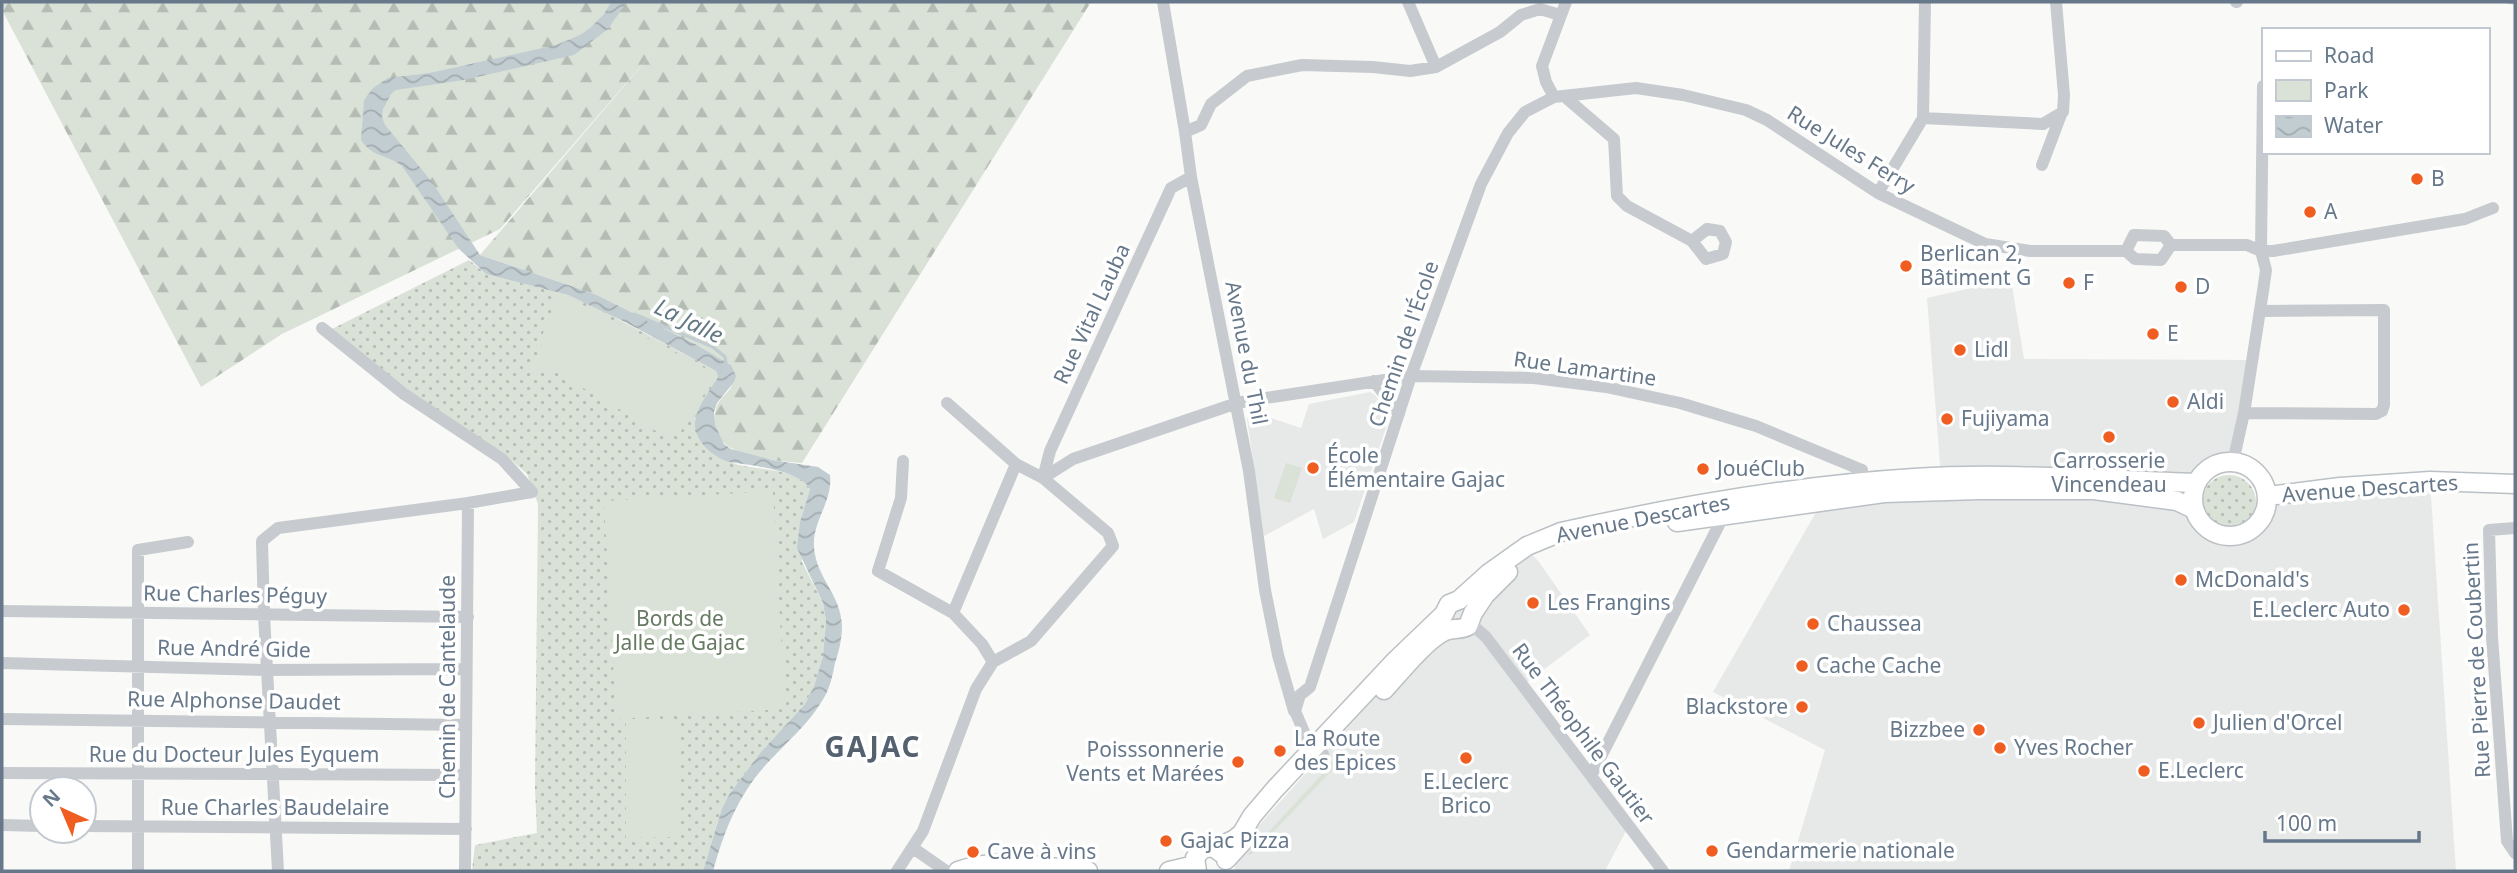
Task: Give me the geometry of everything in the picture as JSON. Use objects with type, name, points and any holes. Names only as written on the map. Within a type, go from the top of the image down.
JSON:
[{"type":"main road","name":"Avenue Descartes","points":[[1448,621],[1462,629],[1498,580],[1523,560],[1553,547],[1582,539],[1724,515],[1884,493],[2094,490],[2177,501],[2194,509],[2205,527],[2215,534],[2223,537],[2239,536],[2248,533],[2262,520],[2268,496],[2265,486],[2253,469],[2233,462]]},
{"type":"main road","points":[[2194,509],[2193,492],[2196,483],[2210,467],[2233,462]]},
{"type":"main road","name":"Avenue Descartes","points":[[1448,621],[1449,604],[1459,600],[1489,573],[1527,546],[1561,532],[1742,499],[1916,478],[2017,477],[2196,483]]},
{"type":"main road","name":"Avenue Descartes","points":[[2268,496],[2340,487],[2430,481],[2515,484]]},
{"type":"main road","points":[[1459,600],[1467,603],[1472,618]]},
{"type":"main road","name":"Avenue Descartes","points":[[1196,868],[1195,858],[1202,849],[1222,860],[1259,807],[1319,750],[1395,660],[1448,621]]},
{"type":"main road","points":[[958,871],[1001,863],[1088,871]]},
{"type":"main road","points":[[1169,871],[1196,868]]},
{"type":"street","name":"Avenue du Thil","points":[[1163,2],[1191,177],[1249,471],[1265,590],[1278,655],[1294,711]]},
{"type":"street","points":[[1408,2],[1436,67]]},
{"type":"street","points":[[1566,2],[1542,66],[1546,82],[1559,96],[1614,139],[1617,196],[1627,206],[1692,241]]},
{"type":"street","points":[[1878,194],[1923,118],[1924,2]]},
{"type":"street","points":[[2042,165],[2063,112],[2056,2]]},
{"type":"street","points":[[1185,132],[1201,125],[1211,104],[1247,76],[1302,65],[1410,71],[1436,67],[1500,32],[1521,15],[1539,9],[1560,15]]},
{"type":"street","name":"Rue Jules Ferry","points":[[1559,96],[1636,88],[1683,95],[1746,110],[1768,120],[1878,194],[1985,244],[2030,251],[2126,251],[2134,259],[2161,260],[2171,245]]},
{"type":"street","name":"Chemin de l'École","points":[[1294,711],[1300,695],[1310,687],[1411,376],[1481,184],[1508,134],[1525,112],[1559,96]]},
{"type":"street","points":[[1923,118],[2043,124],[2063,112]]},
{"type":"street","points":[[2233,462],[2244,413],[2266,270],[2261,251],[2262,154]]},
{"type":"street","name":"Rue Vital Lauba","points":[[1043,478],[1050,452],[1171,188],[1191,177]]},
{"type":"street","name":"Rue Jules Ferry","points":[[2171,245],[2247,245],[2261,251],[2273,251],[2465,219],[2493,208]]},
{"type":"street","name":"Rue Jules Ferry","points":[[2126,251],[2134,235],[2164,236],[2171,245]]},
{"type":"street","points":[[2244,413],[2376,414],[2382,411],[2384,405],[2384,310],[2260,311]]},
{"type":"street","points":[[278,871],[262,541],[278,528],[532,492],[502,459],[404,394],[322,328]]},
{"type":"street","name":"Rue Lamartine","points":[[1043,478],[1073,459],[1237,403],[1411,376],[1534,378],[1606,387],[1680,403],[1756,426],[1862,470],[1862,483]]},
{"type":"street","points":[[1374,381],[1399,414]]},
{"type":"street","points":[[897,871],[923,831],[976,689],[993,662],[1031,640],[1114,547],[1108,533],[1043,478],[1016,464],[947,403]]},
{"type":"street","points":[[903,461],[901,498],[878,571],[953,613],[982,644],[993,662]]},
{"type":"street","points":[[953,613],[1016,464]]},
{"type":"street","name":"Chemin de Cantelaude","points":[[465,871],[468,503]]},
{"type":"street","points":[[1591,776],[1724,515]]},
{"type":"street","name":"Rue Pierre de Coubertin","points":[[2515,528],[2489,530],[2492,638],[2507,841],[2515,853]]},
{"type":"street","points":[[138,871],[138,550],[188,542]]},
{"type":"street","name":"Rue Charles Péguy","points":[[2,611],[468,617]]},
{"type":"street","name":"Rue Théophile Gautier","points":[[1472,618],[1663,871]]},
{"type":"street","name":"Rue André Gide","points":[[2,663],[267,670],[466,669]]},
{"type":"street","points":[[1294,711],[1307,739],[1319,750]]},
{"type":"street","name":"Rue Alphonse Daudet","points":[[2,719],[271,720],[466,725]]},
{"type":"street","name":"Rue du Docteur Jules Eyquem","points":[[2,773],[466,775]]},
{"type":"street","points":[[2,825],[28,826]]},
{"type":"street","name":"Rue Charles Baudelaire","points":[[98,826],[466,829]]},
{"type":"street","points":[[913,848],[946,871]]},
{"type":"shaded area","points":[[2011,279],[2024,359],[2253,360],[2233,462],[2220,463],[2202,474],[2196,483],[2198,518],[2215,534],[2232,537],[2248,533],[2262,520],[2268,504],[2430,481],[2456,871],[1789,871],[1825,750],[1713,692],[1819,507],[1941,477],[1927,298]]},
{"type":"shaded area","name":"École Élémentaire Gajac","points":[[1370,392],[1390,416],[1354,522],[1323,539],[1314,509],[1264,536],[1247,419],[1251,411],[1264,409],[1262,415],[1301,428],[1309,404]]},
{"type":"shaded area","points":[[1529,551],[1590,635],[1523,685],[1628,827],[1605,871],[1235,871],[1235,859],[1242,844],[1323,754],[1338,730],[1415,648],[1500,567]]},
{"type":"green space","points":[[2,2],[1091,2],[802,463],[742,453],[719,437],[714,425],[716,409],[731,387],[731,365],[595,294],[480,255],[660,44],[500,229],[282,334],[201,387],[2,10]]},
{"type":"green space","name":"Bords de Jalle de Gajac","points":[[469,260],[486,274],[568,295],[597,308],[716,371],[718,377],[695,418],[698,436],[728,461],[784,472],[804,481],[810,489],[800,522],[802,562],[823,603],[826,621],[823,656],[814,686],[805,704],[760,753],[730,793],[722,808],[703,871],[472,871],[475,845],[537,833],[535,788],[538,504],[527,474],[501,451],[462,431],[330,330]]},
{"type":"green space","points":[[560,293],[712,372],[714,378],[680,433],[666,437],[553,370],[531,371],[544,340],[541,338]]},
{"type":"green space","points":[[1286,463],[1302,468],[1290,503],[1274,498]]},
{"type":"green space","points":[[2229,475],[2248,483],[2256,502],[2248,521],[2229,529],[2210,521],[2202,502],[2210,483]]},
{"type":"green space","points":[[773,491],[785,709],[616,719],[604,501]]},
{"type":"green space","points":[[626,721],[681,721],[681,837],[626,838]]},
{"type":"green space","points":[[1336,759],[1338,764],[1252,854],[1247,855]]},
{"type":"water","points":[[611,2],[627,2],[608,29],[574,55],[464,80],[396,90],[383,109],[382,117],[385,125],[432,182],[480,255],[595,294],[731,365],[736,376],[734,382],[717,403],[714,412],[715,425],[724,444],[731,449],[772,460],[818,467],[830,475],[828,494],[816,529],[814,547],[819,568],[841,615],[840,645],[831,682],[811,717],[763,768],[740,801],[720,847],[713,871],[703,871],[722,808],[760,753],[805,704],[814,686],[823,656],[826,621],[823,603],[797,548],[800,522],[810,489],[796,477],[786,473],[722,459],[709,451],[699,439],[696,416],[718,377],[716,371],[568,295],[486,274],[458,248],[402,166],[370,150],[361,140],[364,100],[373,88],[388,78],[430,73],[556,45],[590,28]]},
{"type":"waterway","points":[[2508,2],[2515,3]]},
{"type":"waterway","name":"La Jalle","points":[[634,314],[713,347],[725,357],[726,364]]},
{"type":"place","name":"B","points":[[2417,179]]},
{"type":"place","name":"A","points":[[2310,212]]},
{"type":"place","name":"Berlican 2, Bâtiment G","points":[[1906,266]]},
{"type":"place","name":"F","points":[[2069,283]]},
{"type":"place","name":"D","points":[[2181,287]]},
{"type":"place","name":"E","points":[[2153,334]]},
{"type":"place","name":"Lidl","points":[[1960,350]]},
{"type":"place","name":"Aldi","points":[[2173,402]]},
{"type":"place","name":"Fujiyama","points":[[1947,419]]},
{"type":"place","name":"Carrosserie Vincendeau","points":[[2109,437]]},
{"type":"place","name":"École Élémentaire Gajac","points":[[1313,468]]},
{"type":"place","name":"JouéClub","points":[[1703,469]]},
{"type":"place","name":"McDonald's","points":[[2181,580]]},
{"type":"place","name":"Les Frangins","points":[[1533,603]]},
{"type":"place","name":"E.Leclerc Auto","points":[[2404,610]]},
{"type":"place","name":"Chaussea","points":[[1813,624]]},
{"type":"place","name":"Cache Cache","points":[[1802,666]]},
{"type":"place","name":"Blackstore","points":[[1802,707]]},
{"type":"place","name":"Julien d'Orcel","points":[[2199,723]]},
{"type":"place","name":"Bizzbee","points":[[1979,730]]},
{"type":"place","name":"Yves Rocher","points":[[2000,748]]},
{"type":"place","name":"La Route des Epices","points":[[1280,751]]},
{"type":"place","name":"E.Leclerc Brico","points":[[1466,758]]},
{"type":"place","name":"Poisssonnerie Vents et Marées","points":[[1238,762]]},
{"type":"place","name":"E.Leclerc","points":[[2144,771]]},
{"type":"place","name":"Gajac Pizza","points":[[1166,841]]},
{"type":"place","name":"Gendarmerie nationale","points":[[1712,851]]},
{"type":"place","name":"Cave à vins","points":[[973,852]]},
{"type":"district","name":"GAJAC","points":[[873,747]]}]
